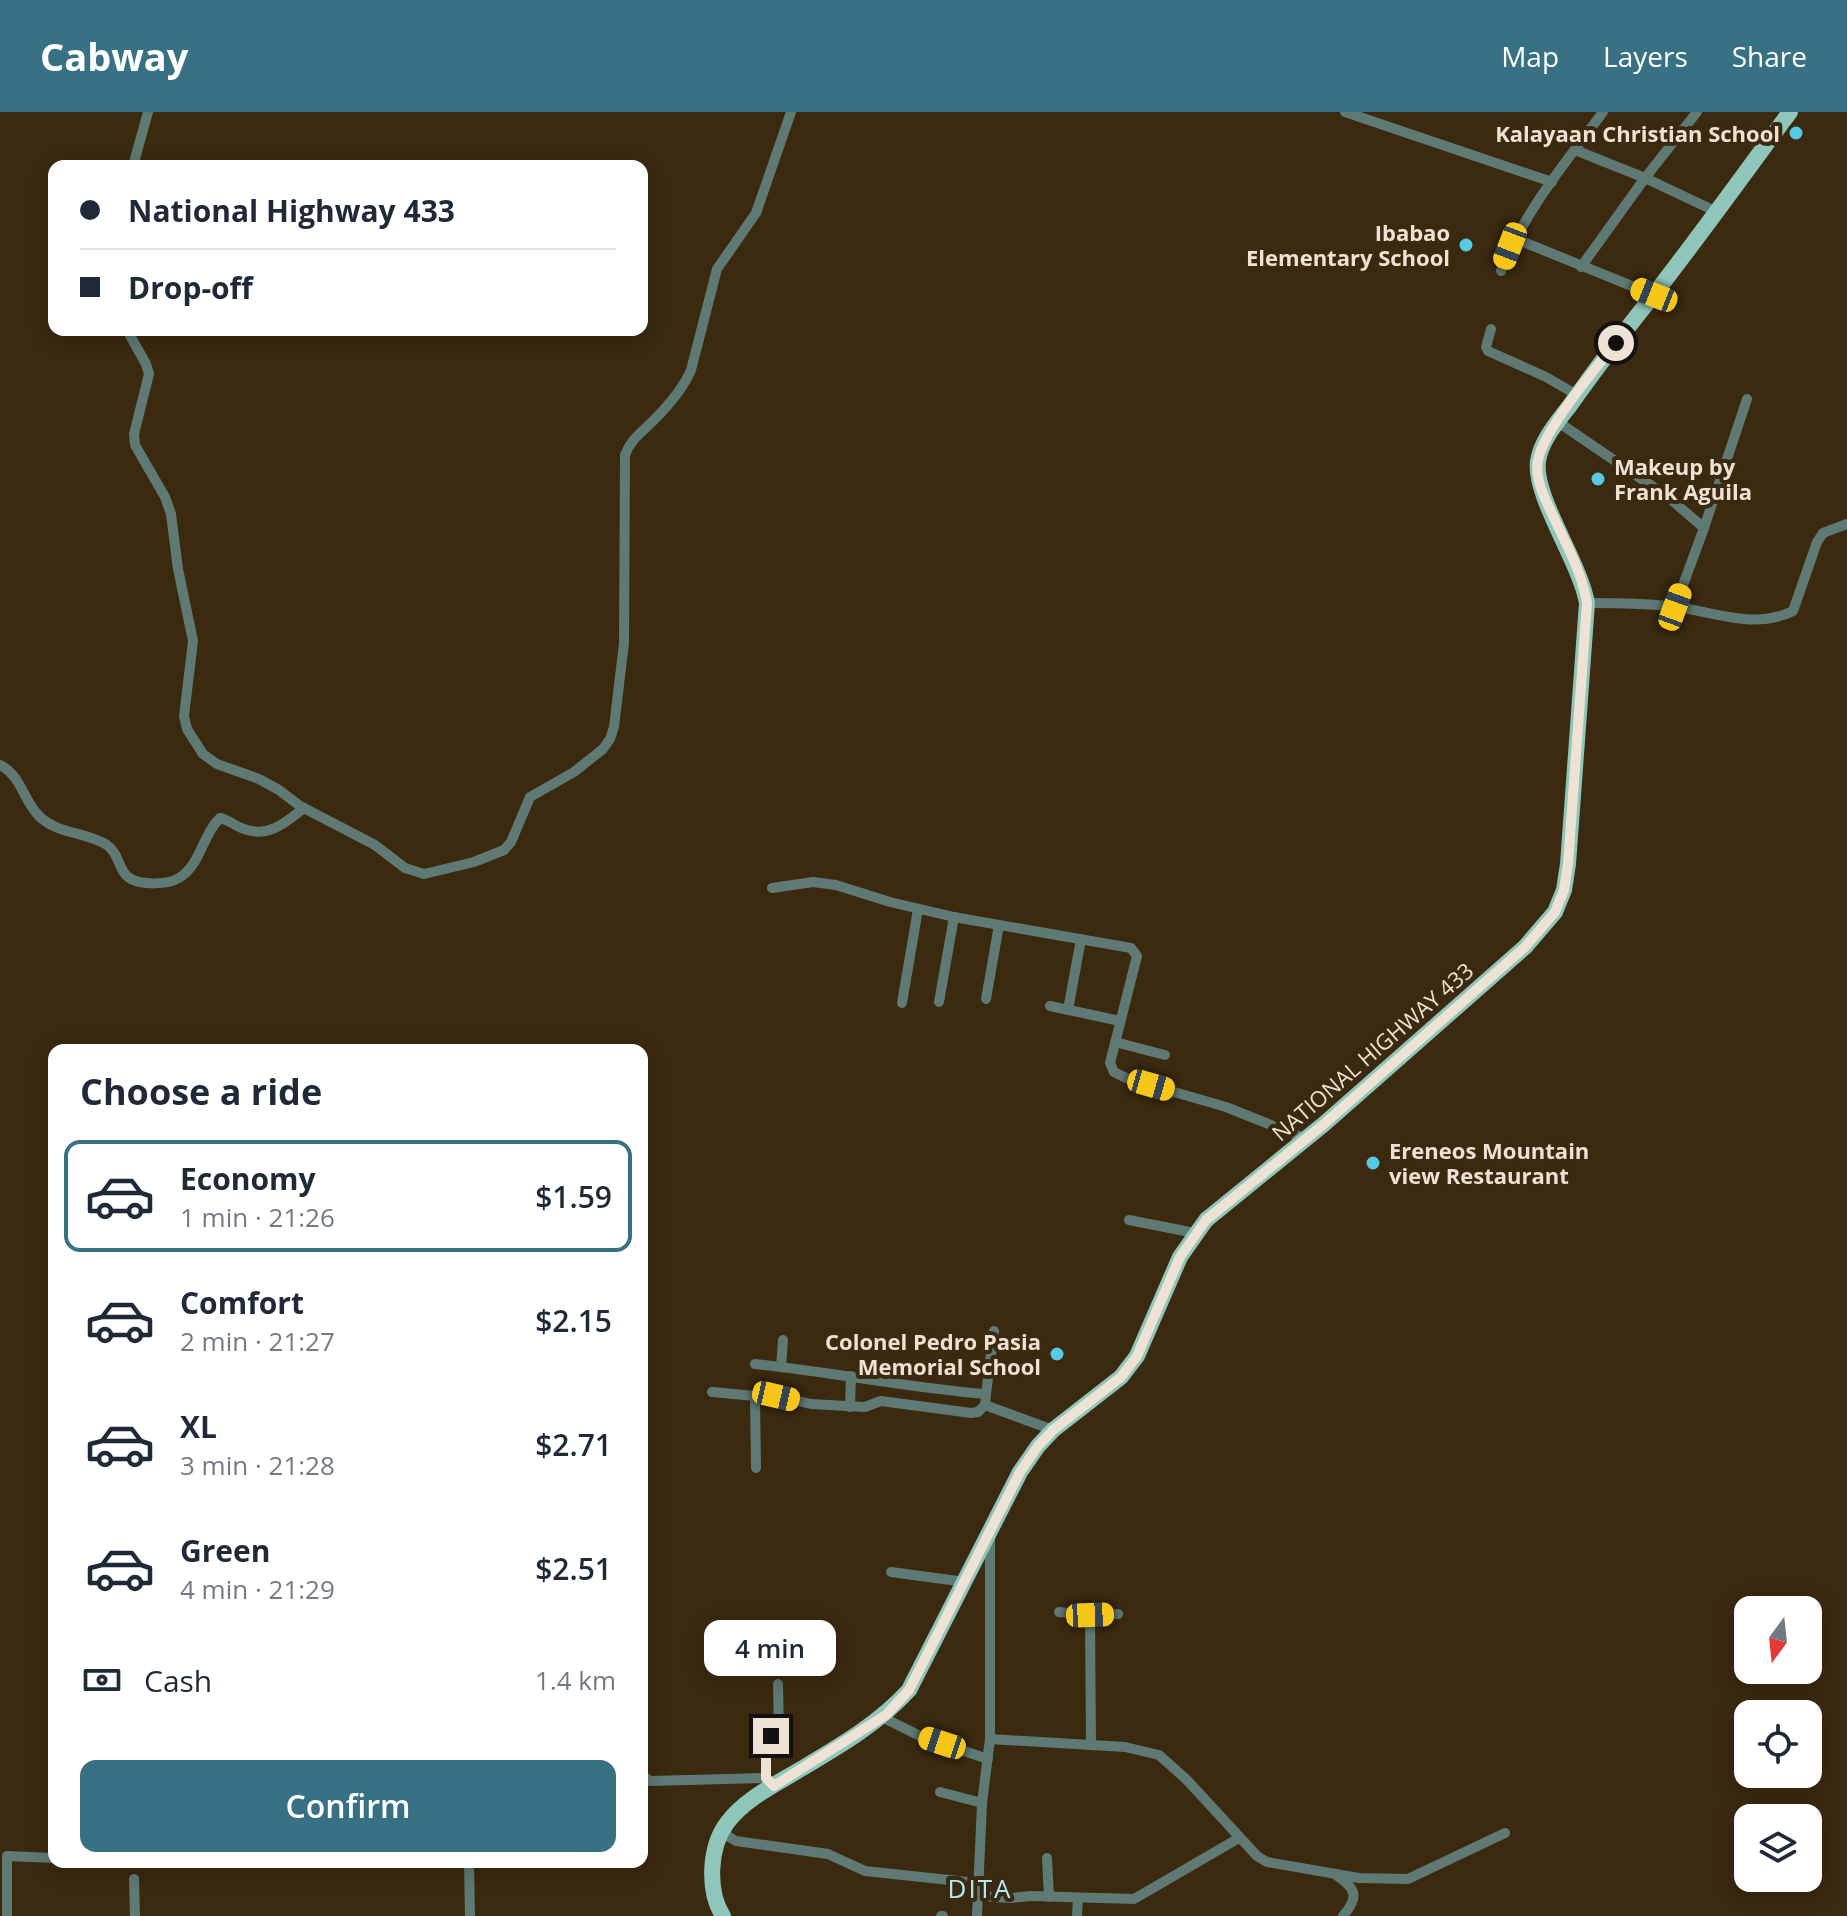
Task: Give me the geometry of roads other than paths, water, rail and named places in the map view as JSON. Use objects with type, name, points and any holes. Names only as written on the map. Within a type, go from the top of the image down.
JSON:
[{"type":"main road","name":"NATIONAL HIGHWAY 433","points":[[721,1832],[738,1810],[770,1782],[882,1717],[909,1690],[1020,1472],[1053,1430],[1121,1377],[1137,1356],[1180,1257],[1195,1233],[1217,1210],[1306,1139],[1525,947],[1555,912],[1564,890],[1568,864],[1587,603],[1584,582],[1547,504],[1539,480],[1538,461],[1544,443],[1577,395],[1790,112]]},
{"type":"main road","points":[[721,1832],[714,1854],[713,1878],[718,1908],[723,1916]]},
{"type":"street","points":[[135,160],[148,112]]},
{"type":"street","points":[[130,336],[149,374],[134,434],[135,445],[165,497],[171,514],[178,569],[193,641],[184,716],[187,729],[203,754],[217,764],[259,779],[304,808],[375,845],[413,873],[424,874],[474,862],[504,850],[511,842],[530,797],[574,772],[603,749],[610,739],[624,643],[625,455],[631,440],[654,420],[685,383],[717,269],[756,213],[791,112]]},
{"type":"street","points":[[1345,112],[1552,182]]},
{"type":"street","points":[[1501,271],[1516,239],[1552,182],[1603,112]]},
{"type":"street","points":[[1581,267],[1697,112]]},
{"type":"street","points":[[1575,150],[1715,211]]},
{"type":"street","points":[[1516,239],[1654,295]]},
{"type":"street","points":[[1491,329],[1486,347],[1488,351],[1577,395]]},
{"type":"street","points":[[1675,607],[1747,399]]},
{"type":"street","points":[[1558,422],[1668,497],[1704,528]]},
{"type":"street","points":[[1587,603],[1675,607],[1756,621],[1777,619],[1793,611],[1823,533],[1847,524]]},
{"type":"street","points":[[0,765],[14,773],[31,808],[43,821],[109,846],[130,878],[143,882],[176,880],[188,872],[212,826],[220,818],[242,828],[268,832],[282,826],[304,808]]},
{"type":"street","points":[[772,888],[813,882],[836,885],[954,917],[1136,951],[1110,1063],[1114,1072],[1226,1107],[1306,1139]]},
{"type":"street","points":[[902,1003],[918,909]]},
{"type":"street","points":[[939,1002],[954,917]]},
{"type":"street","points":[[986,999],[999,925]]},
{"type":"street","points":[[1068,1010],[1081,939]]},
{"type":"street","points":[[1050,1006],[1120,1021]]},
{"type":"street","points":[[1115,1042],[1165,1055]]},
{"type":"street","points":[[1129,1220],[1195,1233]]},
{"type":"street","points":[[712,1392],[776,1396],[811,1404],[850,1407],[865,1407],[881,1401],[978,1412],[986,1399],[994,1331]]},
{"type":"street","points":[[781,1367],[783,1340]]},
{"type":"street","points":[[755,1364],[851,1376],[986,1399],[1053,1430]]},
{"type":"street","points":[[850,1407],[851,1376]]},
{"type":"street","points":[[755,1396],[756,1468]]},
{"type":"street","points":[[977,1916],[982,1803],[990,1739],[990,1529]]},
{"type":"street","points":[[891,1572],[965,1582]]},
{"type":"street","points":[[1059,1612],[1118,1614]]},
{"type":"street","points":[[1090,1615],[1091,1745]]},
{"type":"street","points":[[648,1780],[770,1782],[766,1740],[779,1732],[778,1684]]},
{"type":"street","points":[[882,1717],[922,1737],[988,1759]]},
{"type":"street","points":[[990,1739],[1125,1747],[1159,1755],[1187,1780],[1257,1856],[1267,1862],[1359,1878],[1408,1879],[1505,1833]]},
{"type":"street","points":[[940,1792],[982,1803]]},
{"type":"street","points":[[721,1832],[736,1841],[828,1854],[865,1871],[977,1883]]},
{"type":"street","points":[[976,1896],[1134,1899],[1239,1838]]},
{"type":"street","points":[[7,1916],[7,1856],[48,1858]]},
{"type":"street","points":[[1047,1858],[1049,1897]]},
{"type":"street","points":[[469,1868],[470,1916]]},
{"type":"street","points":[[1332,1872],[1352,1888],[1355,1895],[1353,1904],[1343,1916]]},
{"type":"street","points":[[134,1879],[135,1916]]},
{"type":"street","points":[[1077,1916],[1078,1898]]},
{"type":"place","name":"Kalayaan Christian School","points":[[1796,133]]},
{"type":"place","name":"Ibabao Elementary School","points":[[1466,245]]},
{"type":"place","name":"Makeup by Frank Aguila","points":[[1598,479]]},
{"type":"place","name":"Ereneos Mountain view Restaurant","points":[[1373,1163]]},
{"type":"place","name":"Colonel Pedro Pasia Memorial School","points":[[1057,1354]]},
{"type":"district","name":"DITA","points":[[980,1888]]}]
